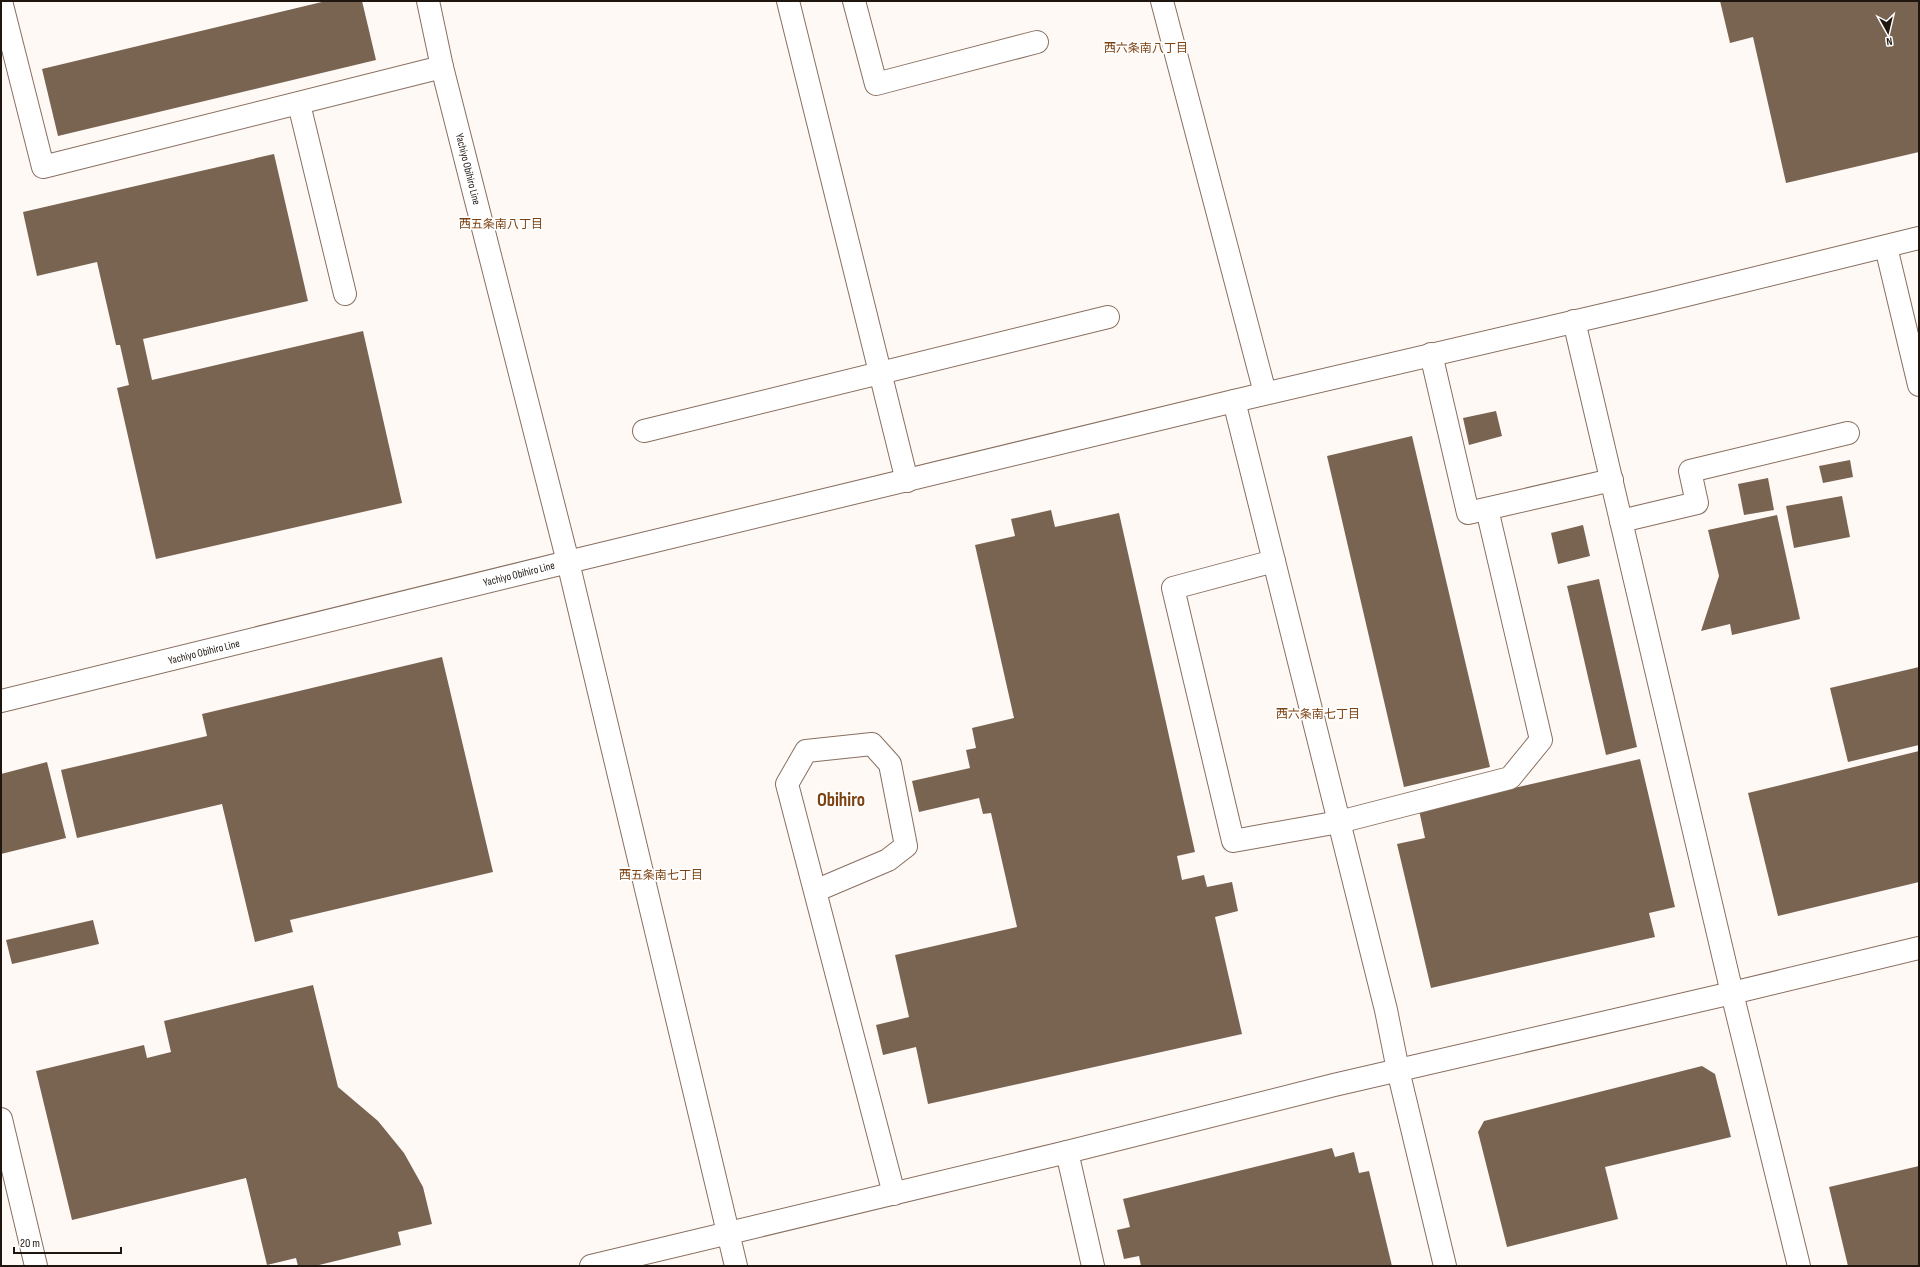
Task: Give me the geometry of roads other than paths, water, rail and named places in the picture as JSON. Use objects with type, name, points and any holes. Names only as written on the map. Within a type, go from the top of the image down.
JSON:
[{"type":"street","points":[[1,1],[43,167],[442,67]]},
{"type":"street","name":"Yachiyo Obihiro Line","points":[[1,701],[568,562],[442,67],[428,1]]},
{"type":"street","points":[[788,1],[907,481]]},
{"type":"street","points":[[854,1],[876,84],[1036,42]]},
{"type":"street","points":[[1162,1],[1265,393]]},
{"type":"street","points":[[299,104],[345,294]]},
{"type":"street","points":[[736,1266],[568,562],[1265,393],[1574,321],[1919,238]]},
{"type":"street","points":[[1886,246],[1914,345],[1919,385]]},
{"type":"street","points":[[644,431],[879,372],[1108,317]]},
{"type":"street","points":[[1574,321],[1732,993],[1799,1266]]},
{"type":"street","points":[[1431,354],[1468,513],[1612,480]]},
{"type":"street","points":[[1234,401],[1386,1010],[1398,1070],[1445,1266]]},
{"type":"street","points":[[1621,521],[1697,503],[1690,471],[1848,433]]},
{"type":"street","points":[[1274,561],[1173,588],[1233,841],[1339,822],[1510,778],[1541,740],[1487,509]]},
{"type":"street","points":[[815,891],[888,860],[906,846],[890,764],[872,744],[806,751],[788,784],[815,891],[894,1194]]},
{"type":"street","points":[[591,1266],[1067,1152],[1398,1070],[1919,948]]},
{"type":"street","points":[[1,1119],[36,1266]]},
{"type":"street","points":[[1067,1152],[1093,1266]]},
{"type":"district","name":"西六条南八丁目","points":[[1146,48]]},
{"type":"district","name":"西五条南八丁目","points":[[501,224]]},
{"type":"district","name":"西六条南七丁目","points":[[1318,714]]},
{"type":"district","name":"Obihiro","points":[[841,800]]},
{"type":"district","name":"西五条南七丁目","points":[[661,875]]}]
